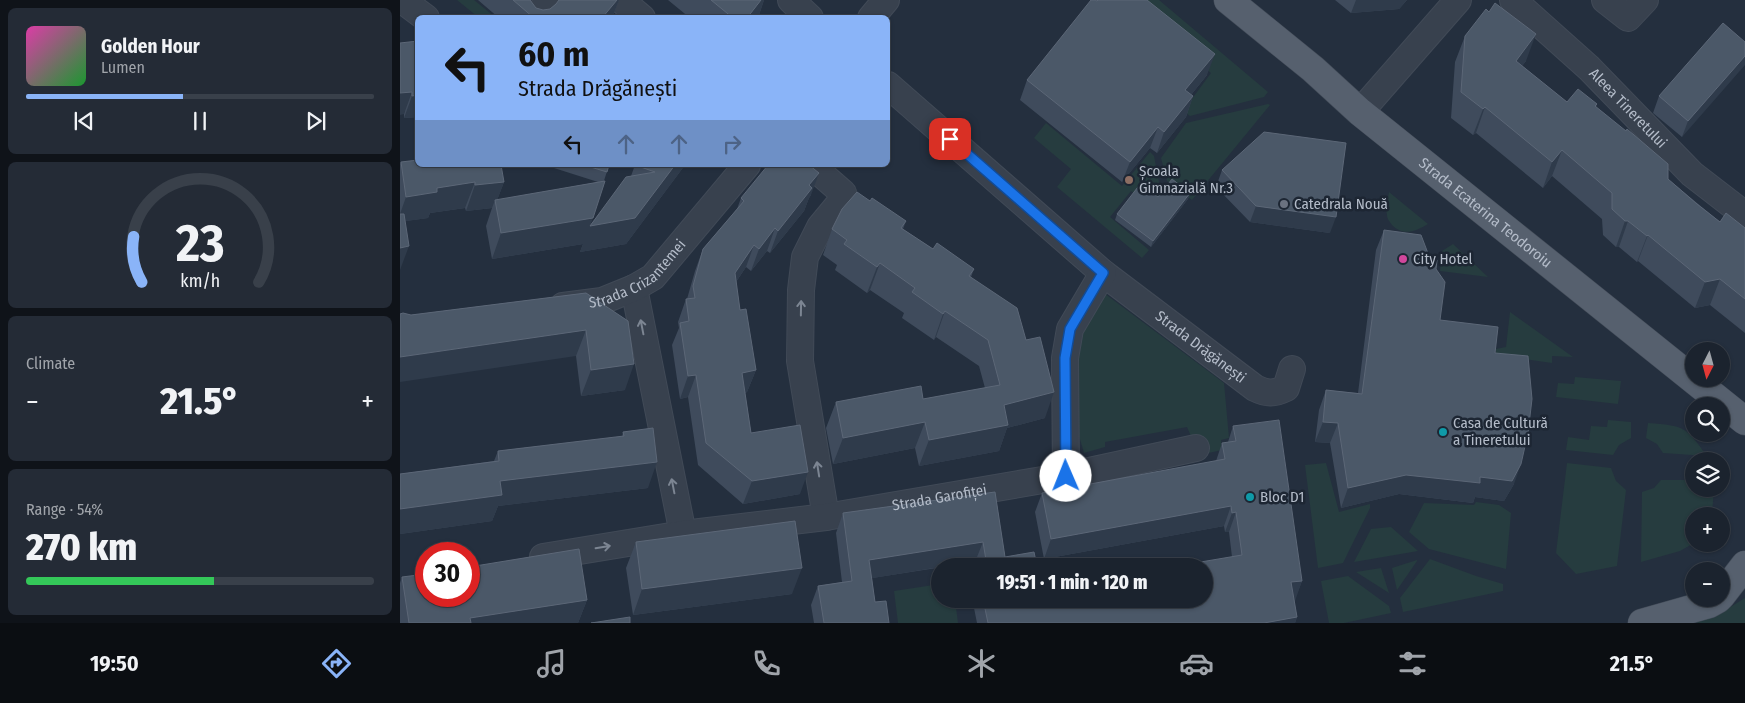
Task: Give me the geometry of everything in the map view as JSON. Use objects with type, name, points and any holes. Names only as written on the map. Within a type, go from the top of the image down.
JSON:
[{"type":"main road","name":"Strada Ecaterina Teodoroiu","points":[[1228,0],[1313,69],[1360,112],[1745,421]]},
{"type":"main road","points":[[1730,584],[1745,565]]},
{"type":"main road","points":[[1730,592],[1745,584]]},
{"type":"main road","points":[[1642,623],[1698,607]]},
{"type":"street","points":[[402,0],[422,15]]},
{"type":"street","points":[[538,15],[549,0]]},
{"type":"street","points":[[621,0],[638,15]]},
{"type":"street","points":[[791,0],[807,15]]},
{"type":"street","points":[[874,15],[886,0]]},
{"type":"street","points":[[1360,112],[1458,0]]},
{"type":"street","name":"Aleea Tineretului","points":[[1513,0],[1589,68],[1692,174],[1745,215]]},
{"type":"street","points":[[1605,0],[1628,18],[1645,0]]},
{"type":"street","name":"Strada Drăgănești","points":[[890,87],[1103,273],[1255,388],[1266,393],[1278,392],[1286,388],[1292,369]]},
{"type":"street","points":[[813,167],[843,193],[839,204],[820,227],[805,257],[801,290],[800,361],[826,517]]},
{"type":"street","name":"Strada Crizantemei","points":[[544,308],[602,301],[634,288],[653,277],[735,169]]},
{"type":"street","points":[[1066,476],[1066,341],[1070,329],[1103,273]]},
{"type":"street","points":[[634,288],[683,534]]},
{"type":"street","name":"Strada Garofiței","points":[[517,561],[683,534],[826,517],[1066,476],[1196,448]]},
{"type":"green space","points":[[457,0],[474,0],[493,15],[476,15]]},
{"type":"green space","points":[[1121,0],[1159,0],[1268,92],[1264,97],[1190,116],[1183,111],[1211,73]]},
{"type":"green space","points":[[1270,105],[1192,200],[1167,181],[1161,158],[1186,123]]},
{"type":"green space","points":[[1046,123],[1122,186],[1150,152],[1154,156],[1161,192],[1156,199],[1142,200],[1131,191],[1110,217],[1149,250],[1142,258],[1057,187],[1071,169],[1034,138]]},
{"type":"green space","points":[[1389,192],[1428,224],[1410,232],[1396,229],[1386,212]]},
{"type":"green space","points":[[1453,244],[1488,277],[1440,271],[1442,251]]},
{"type":"green space","points":[[1100,290],[1224,383],[1229,438],[1221,440],[1222,450],[1204,454],[1193,441],[1187,427],[1105,442],[1105,447],[1084,453],[1075,422],[1077,329]]},
{"type":"green space","points":[[1510,312],[1573,357],[1552,356],[1552,363],[1496,355],[1496,349],[1506,347]]},
{"type":"green space","points":[[1575,377],[1621,381],[1618,404],[1556,397],[1558,383],[1574,384]]},
{"type":"green space","points":[[1608,420],[1631,422],[1631,438],[1619,445],[1613,455],[1566,450],[1568,437],[1589,440],[1591,426],[1607,427]]},
{"type":"green space","points":[[1648,423],[1670,425],[1683,429],[1685,431],[1685,442],[1696,442],[1704,452],[1685,452],[1685,454],[1663,453],[1657,444],[1646,438]]},
{"type":"green space","points":[[1326,463],[1339,512],[1370,504],[1370,508],[1343,563],[1318,568],[1305,465]]},
{"type":"green space","points":[[1567,463],[1611,468],[1616,481],[1626,490],[1617,566],[1576,574],[1556,553]]},
{"type":"green space","points":[[1661,480],[1685,480],[1685,497],[1713,497],[1713,507],[1685,507],[1685,548],[1641,562],[1642,492],[1654,488]]},
{"type":"green space","points":[[1476,502],[1499,505],[1511,513],[1506,569],[1429,549],[1409,532],[1424,503],[1474,505]]},
{"type":"green space","points":[[1391,527],[1418,551],[1354,562],[1371,529]]},
{"type":"green space","points":[[1430,559],[1503,584],[1503,591],[1403,612],[1400,598]]},
{"type":"green space","points":[[1417,561],[1397,590],[1392,568]]},
{"type":"green space","points":[[1381,568],[1389,593],[1356,572]]},
{"type":"green space","points":[[1348,576],[1389,606],[1391,613],[1344,623],[1329,623],[1321,581]]},
{"type":"green space","points":[[931,585],[931,608],[956,608],[958,623],[898,623],[894,591]]},
{"type":"green space","points":[[1745,598],[1745,623],[1680,623],[1724,611]]},
{"type":"building","points":[[513,0],[530,0],[536,8],[543,10],[550,9],[559,0],[617,0],[604,15],[530,15]]},
{"type":"building","points":[[711,0],[761,0],[749,15],[729,15]]},
{"type":"building","points":[[1091,0],[1147,0],[1215,54],[1185,90],[1193,96],[1164,132],[1158,127],[1130,162],[1027,80]]},
{"type":"building","points":[[1495,3],[1536,34],[1516,61],[1567,102],[1578,89],[1597,104],[1595,106],[1626,131],[1627,129],[1668,164],[1668,179],[1697,204],[1720,222],[1726,213],[1745,228],[1745,299],[1720,279],[1705,282],[1648,235],[1628,221],[1625,221],[1612,209],[1612,193],[1562,150],[1552,162],[1485,107],[1483,109],[1461,92],[1465,36],[1486,9],[1489,12]]},
{"type":"building","points":[[1723,23],[1745,42],[1745,56],[1688,121],[1659,96]]},
{"type":"building","points":[[415,41],[415,96],[412,96],[412,92],[400,93],[400,43]]},
{"type":"building","name":"Catedrala Nouă","points":[[1264,132],[1346,143],[1336,217],[1256,206],[1222,170]]},
{"type":"building","points":[[415,160],[415,167],[501,167],[504,182],[475,185],[475,182],[437,188],[437,192],[406,197],[401,162]]},
{"type":"building","points":[[591,167],[608,167],[607,172]]},
{"type":"building","points":[[641,167],[673,167],[635,218],[590,226],[626,177],[655,172]]},
{"type":"building","points":[[766,167],[812,167],[819,173],[809,185],[812,188],[778,231],[775,228],[759,249],[754,245],[735,273],[740,310],[746,309],[756,370],[742,373],[751,433],[800,425],[808,472],[752,481],[706,443],[696,375],[688,376],[680,323],[689,321],[686,299],[695,298],[693,286],[703,249],[744,201],[741,198]]},
{"type":"building","points":[[1172,179],[1190,193],[1153,241],[1117,214],[1141,183],[1158,197]]},
{"type":"building","points":[[605,181],[593,218],[501,233],[495,200]]},
{"type":"building","points":[[857,192],[870,201],[872,198],[906,221],[901,228],[933,249],[937,243],[974,269],[969,276],[1017,308],[1026,340],[1040,337],[1054,392],[1004,405],[1008,425],[929,440],[925,422],[843,438],[836,402],[921,386],[923,399],[1000,385],[988,340],[945,311],[943,314],[912,292],[915,288],[880,263],[877,267],[844,244],[847,240],[832,229],[842,209]]},
{"type":"building","points":[[400,214],[404,214],[409,246],[400,248]]},
{"type":"building","points":[[1384,230],[1421,235],[1429,256],[1437,260],[1436,269],[1445,282],[1440,320],[1498,327],[1495,353],[1528,356],[1532,399],[1528,433],[1521,464],[1512,481],[1480,477],[1480,483],[1406,475],[1348,488],[1338,423],[1323,422],[1326,390],[1362,394]]},
{"type":"building","points":[[586,293],[628,321],[634,364],[591,370],[586,330],[400,357],[400,314],[411,315]]},
{"type":"building","points":[[1279,420],[1302,581],[1291,582],[1297,617],[1264,623],[988,623],[985,608],[1213,608],[1213,560],[1242,555],[1236,512],[1232,513],[1231,506],[1051,539],[1042,493],[1225,459],[1222,443],[1236,441],[1233,426]]},
{"type":"building","points":[[653,428],[657,462],[500,481],[502,495],[400,509],[400,474],[499,461],[498,451],[624,436],[623,432]]},
{"type":"building","points":[[995,492],[1005,557],[1034,552],[1035,558],[986,558],[983,542],[869,560],[875,602],[886,601],[889,623],[824,623],[818,586],[852,581],[843,513]]},
{"type":"building","points":[[795,521],[802,568],[642,589],[636,542]]},
{"type":"building","points":[[579,549],[587,600],[470,618],[471,623],[409,623],[402,577],[415,575],[415,607],[480,607],[480,565]]},
{"type":"building","points":[[630,617],[630,623],[591,623]]},
{"type":"place","name":"Școala Gimnazială Nr.3","points":[[1129,180]]},
{"type":"place","name":"Catedrala Nouă","points":[[1284,204]]},
{"type":"place","name":"City Hotel","points":[[1403,259]]},
{"type":"place","name":"Casa de Cultură a Tineretului","points":[[1443,432]]},
{"type":"place","name":"Bloc D1","points":[[1250,497]]},
{"type":"route","points":[[950,139],[1103,273],[1070,329],[1066,341],[1066,476]]}]
